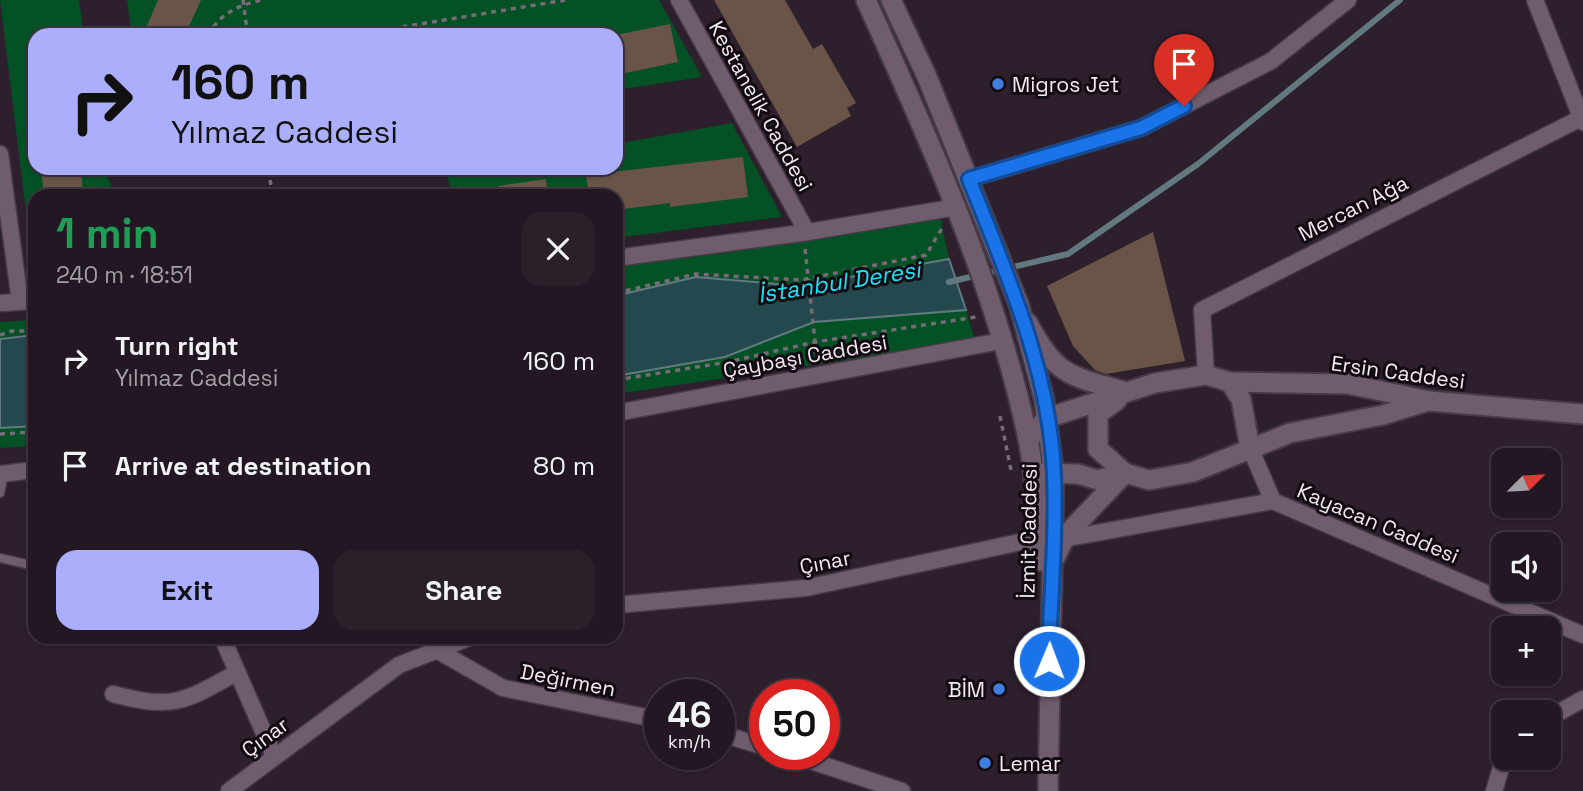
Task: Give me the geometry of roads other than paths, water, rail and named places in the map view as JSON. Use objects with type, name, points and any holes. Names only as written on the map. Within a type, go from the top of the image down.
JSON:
[{"type":"main road","name":"İzmit Caddesi","points":[[866,0],[950,213],[968,235],[986,316],[1001,341],[1028,440],[1049,635]]},
{"type":"main road","name":"İzmit Caddesi","points":[[891,0],[969,179],[1019,305],[1047,418],[1054,475],[1049,635]]},
{"type":"main road","points":[[1019,305],[1044,353],[1071,376],[1128,392]]},
{"type":"main road","name":"Ersin Caddesi","points":[[1206,375],[1230,383],[1348,384],[1429,401],[1583,414]]},
{"type":"main road","points":[[1028,440],[1047,418],[1155,383],[1206,375]]},
{"type":"main road","points":[[1230,383],[1241,399],[1250,448]]},
{"type":"main road","points":[[1128,392],[1098,414],[1098,449],[1125,473],[1149,480],[1193,472],[1290,433],[1383,415],[1429,401]]},
{"type":"main road","points":[[1032,472],[1078,474],[1098,480],[1125,473]]},
{"type":"main road","points":[[1051,568],[1063,539],[1125,473]]},
{"type":"main road","points":[[1048,791],[1049,635]]},
{"type":"street","name":"Kestanelik Caddesi","points":[[679,0],[804,233]]},
{"type":"street","points":[[969,179],[1141,128],[1271,61],[1348,0]]},
{"type":"street","points":[[1535,0],[1582,119]]},
{"type":"street","name":"Mercan Ağa","points":[[1206,375],[1202,310],[1582,119]]},
{"type":"street","points":[[0,154],[28,301],[0,303]]},
{"type":"street","points":[[623,257],[950,213]]},
{"type":"street","name":"Çaybaşı Caddesi","points":[[623,412],[1001,341]]},
{"type":"street","name":"Kayacan Caddesi","points":[[1250,448],[1273,501]]},
{"type":"street","points":[[2,474],[28,471]]},
{"type":"street","name":"Kayacan Caddesi","points":[[1063,539],[1273,501],[1583,635]]},
{"type":"street","name":"Çınar","points":[[623,605],[806,589],[1039,538]]},
{"type":"street","points":[[225,644],[274,756]]},
{"type":"street","name":"Çınar","points":[[229,791],[399,665],[435,644]]},
{"type":"street","name":"Değirmen","points":[[438,644],[503,688],[644,717]]},
{"type":"street","points":[[113,694],[149,704],[185,701],[236,673]]},
{"type":"street","points":[[1561,711],[1583,699]]},
{"type":"street","points":[[838,770],[902,791]]},
{"type":"street","points":[[1494,791],[1500,770]]},
{"type":"lane","points":[[0,493],[2,474]]},
{"type":"lane","points":[[0,558],[28,564]]},
{"type":"water","points":[[949,259],[966,310],[814,322],[725,357],[623,375],[623,294],[696,277],[801,286]]},
{"type":"water","points":[[28,336],[28,426],[0,428],[0,339]]},
{"type":"waterway","name":"İstanbul Deresi","points":[[949,282],[1068,254],[1198,164],[1400,0]]},
{"type":"place","name":"Migros Jet","points":[[998,84]]},
{"type":"place","name":"BİM","points":[[999,689]]},
{"type":"place","name":"Lemar","points":[[985,763]]}]
